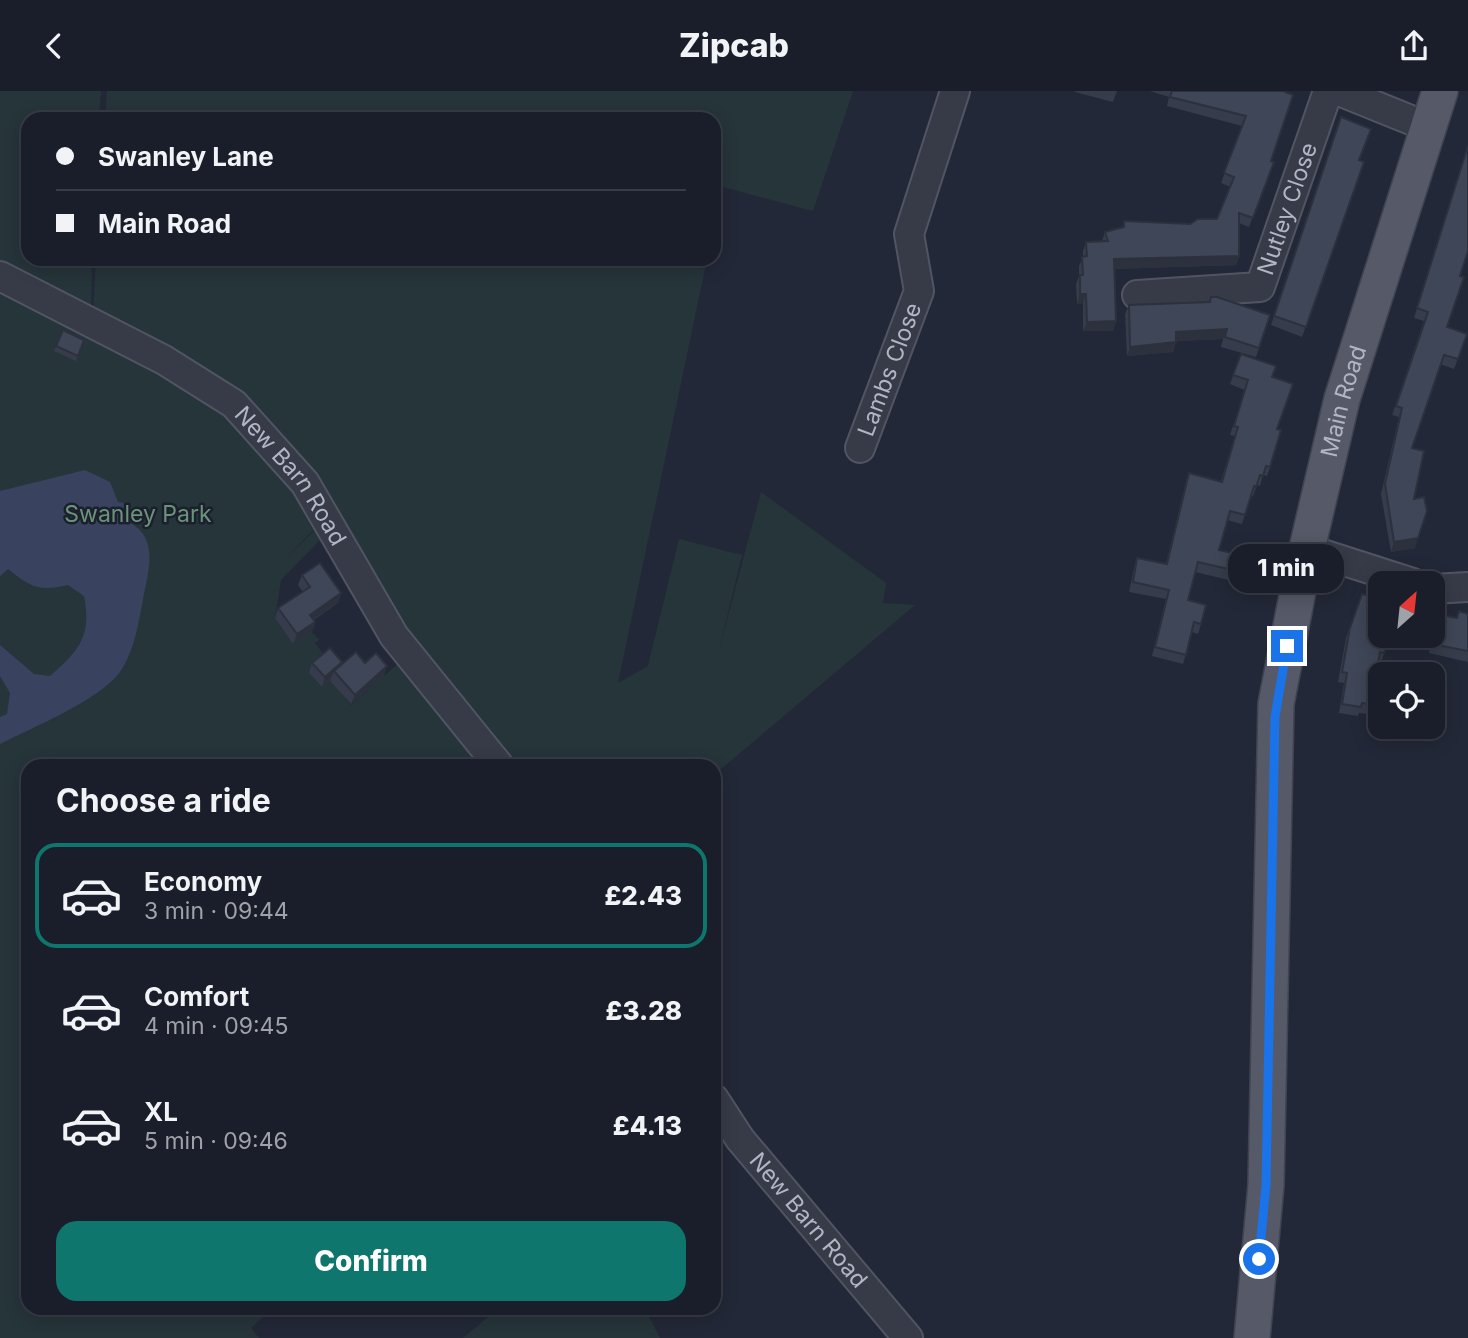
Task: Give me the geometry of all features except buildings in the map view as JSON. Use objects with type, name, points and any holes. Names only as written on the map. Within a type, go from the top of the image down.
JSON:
[{"type":"main road","name":"Main Road","points":[[1252,1338],[1266,1185],[1275,717],[1307,549],[1342,399],[1440,91]]},
{"type":"street","name":"Lambs Close","points":[[860,448],[919,291],[909,234],[955,91]]},
{"type":"street","name":"Nutley Close","points":[[1137,295],[1260,287],[1328,91]]},
{"type":"street","points":[[1339,91],[1428,127]]},
{"type":"street","name":"New Barn Road","points":[[0,276],[164,360],[234,404],[305,483],[394,636],[494,759]]},
{"type":"street","points":[[1307,549],[1376,571]]},
{"type":"street","points":[[1446,588],[1468,587]]},
{"type":"street","name":"New Barn Road","points":[[721,1110],[740,1139],[908,1338]]},
{"type":"green space","points":[[0,91],[101,91],[100,112],[21,112],[21,266],[92,266],[91,313],[0,269]]},
{"type":"green space","points":[[107,91],[853,91],[813,211],[723,187],[721,196],[721,112],[106,112]]},
{"type":"green space","points":[[96,266],[706,266],[618,683],[648,666],[679,539],[742,555],[719,650],[761,492],[886,583],[883,603],[915,605],[721,769],[721,759],[501,759],[425,666],[312,480],[93,314]]},
{"type":"green space","name":"Swanley Park","points":[[0,286],[233,414],[322,521],[282,562],[322,523],[322,538],[281,580],[275,618],[293,644],[312,632],[319,640],[315,643],[326,657],[309,673],[322,687],[330,680],[351,705],[400,662],[486,759],[21,759],[21,1315],[265,1315],[251,1328],[259,1338],[0,1338]]},
{"type":"green space","points":[[491,1315],[648,1315],[660,1338],[463,1338]]},
{"type":"water","points":[[85,470],[110,482],[118,502],[129,504],[134,512],[130,523],[138,528],[147,542],[149,566],[134,641],[120,672],[97,693],[64,713],[0,744],[0,717],[7,714],[10,693],[0,676],[0,645],[34,674],[50,676],[69,659],[81,642],[86,610],[84,596],[68,585],[42,588],[23,580],[8,569],[0,576],[0,491]]},
{"type":"route","points":[[1259,1259],[1266,1185],[1275,717],[1287,646]]}]
